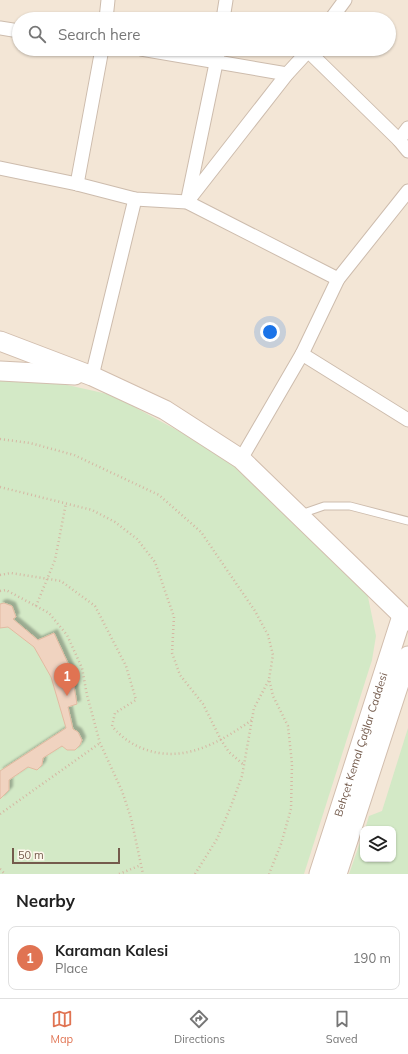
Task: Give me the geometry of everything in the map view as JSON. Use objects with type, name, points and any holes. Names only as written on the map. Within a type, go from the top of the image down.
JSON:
[{"type":"main road","points":[[0,341],[92,376],[165,410],[240,459],[405,618]]},
{"type":"main road","points":[[0,371],[92,376]]},
{"type":"main road","name":"Behçet Kemal Çağlar Caddesi","points":[[319,874],[405,618]]},
{"type":"main road","name":"Behçet Kemal Çağlar Caddesi","points":[[338,874],[408,656]]},
{"type":"street","points":[[107,12],[108,0]]},
{"type":"street","points":[[224,12],[226,0]]},
{"type":"street","points":[[336,12],[345,0]]},
{"type":"street","points":[[0,28],[12,30]]},
{"type":"street","points":[[77,184],[101,56]]},
{"type":"street","points":[[187,202],[219,56]]},
{"type":"street","points":[[223,56],[287,74]]},
{"type":"street","points":[[187,202],[287,74],[304,56]]},
{"type":"street","points":[[315,56],[399,140],[408,151]]},
{"type":"street","points":[[399,140],[408,128]]},
{"type":"street","points":[[1,170],[77,184],[135,200],[187,202],[338,279]]},
{"type":"street","points":[[240,459],[302,354],[338,279],[408,191]]},
{"type":"street","points":[[92,376],[135,200]]},
{"type":"street","points":[[302,354],[408,420]]},
{"type":"lane","points":[[299,515],[324,506],[350,506],[408,521]]},
{"type":"path","points":[[0,439],[30,443],[81,458],[159,495],[201,532],[255,611],[268,635],[273,655],[269,679],[254,708],[244,765],[231,806],[217,839],[194,874]]},
{"type":"path","points":[[0,487],[92,510],[115,522],[137,539],[155,562],[174,617],[172,653],[180,675],[202,704],[229,752],[244,765]]},
{"type":"path","points":[[36,606],[54,560],[66,503]]},
{"type":"path","points":[[0,575],[12,573],[61,581],[95,606],[126,666],[136,700],[115,713],[112,726],[120,737],[139,747],[156,753],[183,754],[209,746],[252,720]]},
{"type":"path","points":[[0,592],[6,590],[49,613],[67,635],[82,668],[87,695],[100,743],[124,797],[131,818],[143,874]]},
{"type":"path","points":[[269,679],[273,696],[288,726],[292,764],[291,810],[281,844],[269,874]]},
{"type":"path","points":[[0,814],[100,743]]},
{"type":"path","points":[[119,874],[141,865]]},
{"type":"path","points":[[0,869],[5,874]]},
{"type":"shaded area","points":[[0,0],[408,0],[408,874],[0,874]]},
{"type":"green space","points":[[0,377],[36,378],[112,395],[223,455],[262,489],[367,592],[376,636],[372,660],[304,874],[0,874]]},
{"type":"green space","points":[[408,728],[408,874],[349,874],[360,843],[360,862],[396,862],[396,826],[366,826],[369,816],[382,811]]},
{"type":"building","points":[[4,603],[12,606],[16,617],[13,619],[38,640],[54,633],[72,672],[62,677],[66,689],[74,686],[77,704],[68,707],[73,729],[78,732],[82,740],[80,745],[75,750],[67,750],[62,746],[43,758],[42,765],[37,770],[28,767],[9,780],[9,790],[0,799],[0,771],[66,728],[51,677],[34,647],[8,627],[0,628],[0,604]]},
{"type":"place","name":"Karaman Kalesi","points":[[67,696]]}]
